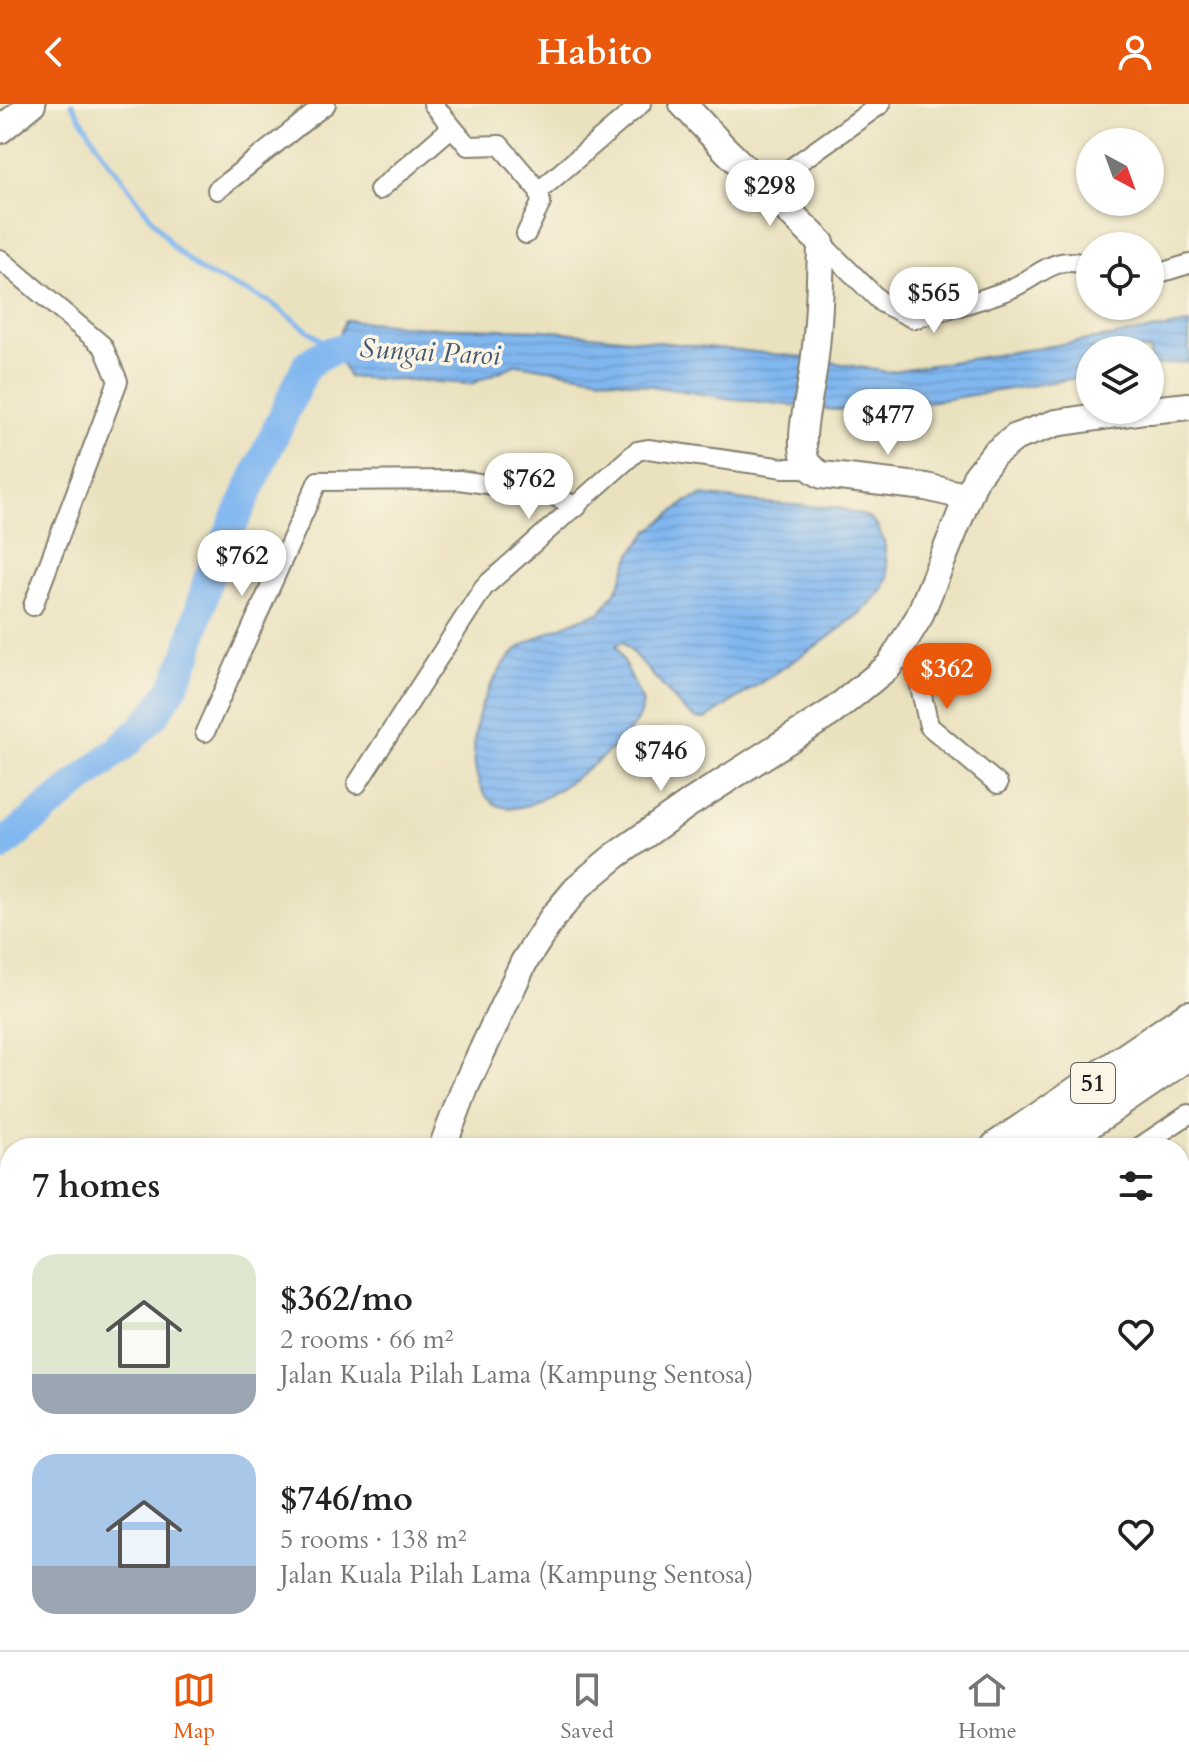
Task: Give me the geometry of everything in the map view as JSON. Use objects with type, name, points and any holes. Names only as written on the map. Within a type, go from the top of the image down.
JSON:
[{"type":"highway","name":"51","points":[[1013,1138],[1189,1018]]},
{"type":"highway","name":"51","points":[[1064,1138],[1189,1052]]},
{"type":"street","points":[[217,190],[326,104]]},
{"type":"street","points":[[433,104],[468,146],[500,145],[539,191],[541,203],[526,234]]},
{"type":"street","points":[[539,191],[641,104]]},
{"type":"street","points":[[683,104],[763,188],[882,303],[914,319],[1012,288],[1044,267],[1076,261]]},
{"type":"street","points":[[763,188],[877,105]]},
{"type":"street","points":[[379,190],[451,128]]},
{"type":"street","points":[[821,243],[820,296],[804,423],[805,458],[811,468],[822,475],[926,487],[968,497]]},
{"type":"street","points":[[0,259],[103,346],[118,381],[33,606]]},
{"type":"street","points":[[1164,272],[1189,264]]},
{"type":"street","points":[[1164,408],[1189,406]]},
{"type":"street","points":[[446,1138],[466,1085],[524,962],[553,917],[579,886],[615,856],[690,803],[832,712],[875,680],[899,653],[919,617],[976,477],[994,454],[1016,437],[1056,423],[1076,420]]},
{"type":"street","points":[[357,784],[484,587],[637,451],[648,449],[784,468],[811,468]]},
{"type":"street","points":[[205,732],[318,481],[459,480],[548,493],[577,507]]},
{"type":"street","points":[[899,653],[916,669],[929,726],[998,784]]},
{"type":"street","points":[[1153,1138],[1189,1114]]},
{"type":"water","points":[[345,320],[424,327],[544,330],[802,357],[887,372],[1076,342],[1076,378],[880,410],[835,410],[732,399],[517,364],[471,384],[349,377],[334,350]]},
{"type":"water","points":[[1189,324],[1189,362],[1164,365],[1164,336],[1114,336]]},
{"type":"water","points":[[704,495],[761,503],[839,508],[868,517],[877,526],[884,541],[888,577],[883,590],[863,611],[825,640],[706,719],[697,719],[686,712],[623,642],[616,645],[643,703],[631,729],[594,764],[538,801],[520,807],[503,807],[491,801],[482,790],[477,776],[474,744],[481,707],[499,671],[516,651],[530,641],[600,613],[619,586],[631,554],[649,531],[688,501]]},
{"type":"waterway","points":[[72,104],[104,155],[174,248],[201,271],[270,302],[334,350]]},
{"type":"waterway","name":"Sungai Paroi","points":[[0,847],[129,741],[155,714],[175,684],[188,654],[208,579],[306,366],[321,355],[337,349],[374,347]]}]
